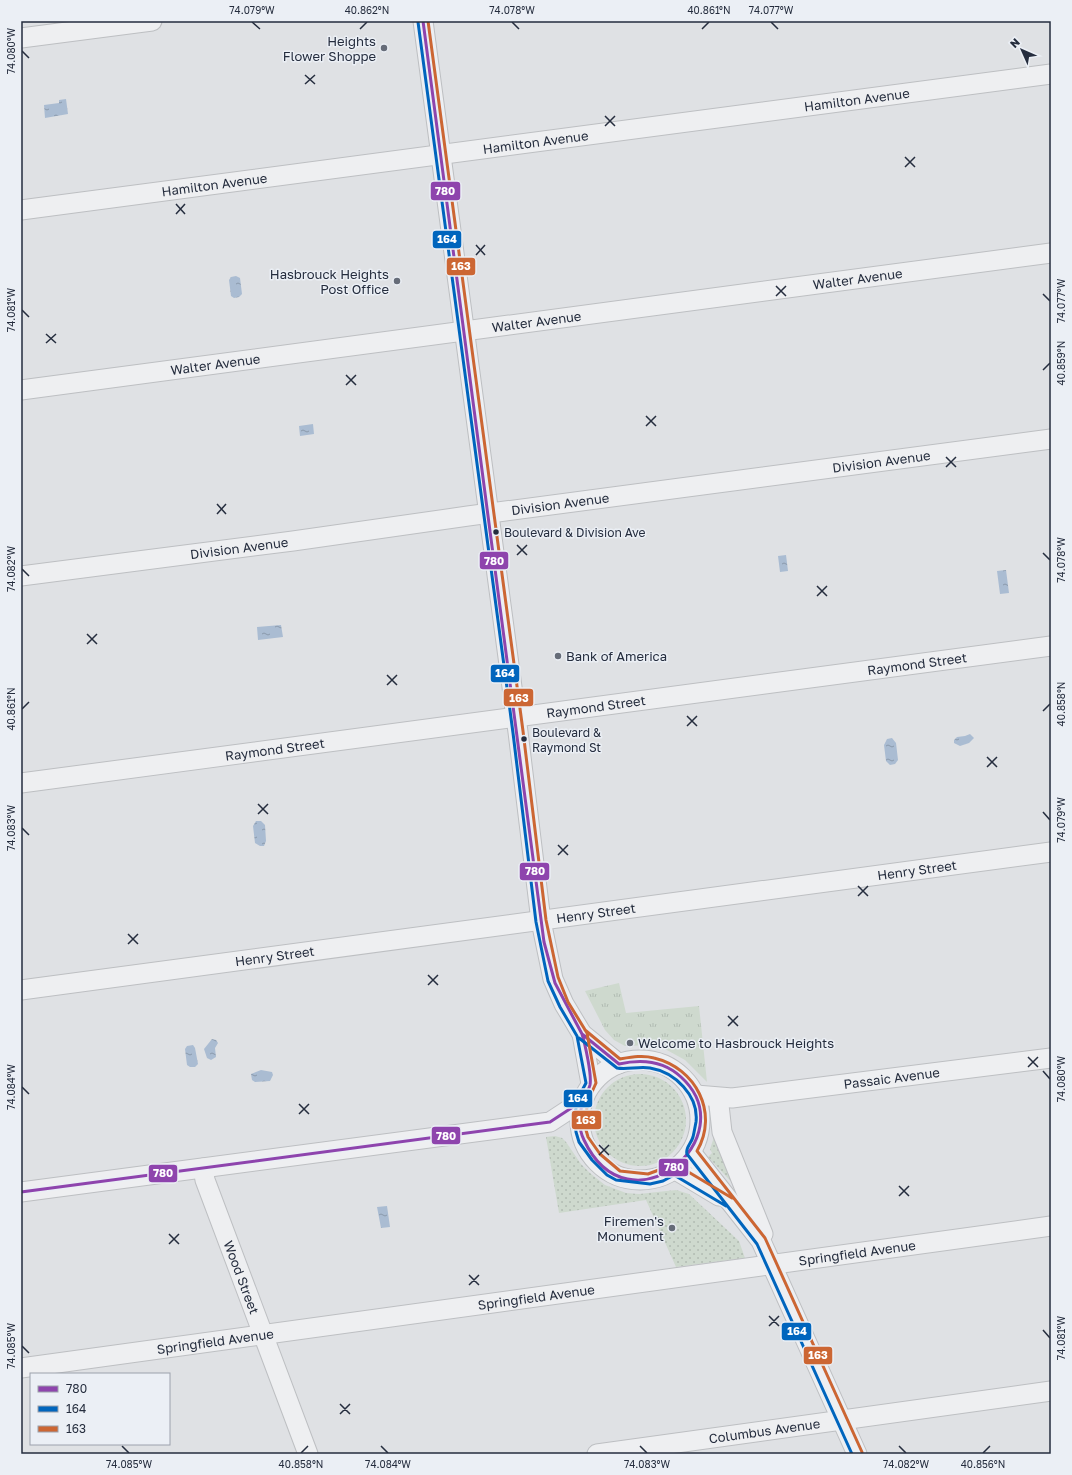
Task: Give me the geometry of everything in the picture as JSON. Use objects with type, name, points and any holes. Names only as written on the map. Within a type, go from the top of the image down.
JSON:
[{"type":"street","points":[[21,38],[152,21]]},
{"type":"street","points":[[423,21],[516,718],[541,921],[553,979],[564,1004],[582,1034],[619,1064]]},
{"type":"street","name":"Hamilton Avenue","points":[[21,210],[1051,74]]},
{"type":"street","name":"Walter Avenue","points":[[21,390],[1051,253]]},
{"type":"street","name":"Division Avenue","points":[[21,576],[297,541],[1051,439]]},
{"type":"street","name":"Raymond Street","points":[[21,783],[1051,646]]},
{"type":"street","name":"Henry Street","points":[[21,990],[1051,852]]},
{"type":"street","points":[[582,1034],[590,1084]]},
{"type":"street","name":"Passaic Avenue","points":[[700,1114],[725,1102],[1051,1058]]},
{"type":"street","points":[[550,1122],[583,1139],[596,1157],[610,1171],[618,1176],[649,1179],[661,1176],[674,1169],[691,1152],[698,1139],[701,1122],[696,1095],[682,1077],[672,1069],[639,1060],[619,1064],[603,1070],[590,1084],[582,1101],[580,1116],[583,1139]]},
{"type":"street","name":"Passaic Avenue","points":[[696,1095],[725,1102]]},
{"type":"street","points":[[21,1192],[550,1122],[582,1101]]},
{"type":"street","points":[[725,1102],[724,1136],[756,1215],[772,1264]]},
{"type":"street","points":[[691,1152],[729,1202],[756,1232],[772,1264],[857,1454]]},
{"type":"street","name":"Wood Street","points":[[203,1168],[262,1334],[308,1454]]},
{"type":"street","points":[[674,1169],[729,1202]]},
{"type":"street","name":"Springfield Avenue","points":[[21,1368],[1051,1226]]},
{"type":"street","name":"Columbus Avenue","points":[[597,1454],[1051,1391]]},
{"type":"green space","points":[[619,983],[626,1013],[699,1006],[707,1082],[685,1060],[665,1049],[653,1045],[625,1046],[614,1040],[605,1030],[585,991]]},
{"type":"green space","points":[[640,1074],[657,1078],[672,1088],[682,1103],[686,1120],[682,1137],[672,1152],[657,1162],[640,1166],[623,1162],[608,1152],[598,1137],[594,1120],[598,1103],[608,1088],[623,1078]]},
{"type":"green space","points":[[715,1134],[739,1190],[708,1157],[712,1153],[710,1149]]},
{"type":"green space","points":[[555,1136],[562,1138],[581,1164],[605,1185],[626,1193],[639,1194],[676,1190],[689,1194],[739,1241],[745,1258],[676,1267],[646,1200],[559,1213],[546,1137]]},
{"type":"water","points":[[66,99],[68,114],[45,118],[44,105],[59,103],[59,100]]},
{"type":"water","points":[[236,276],[240,278],[242,294],[239,297],[234,298],[231,296],[229,280],[231,277]]},
{"type":"water","points":[[313,424],[314,434],[300,436],[299,426]]},
{"type":"water","points":[[786,555],[788,571],[780,572],[778,556]]},
{"type":"water","points":[[1006,570],[1009,593],[1000,594],[997,571]]},
{"type":"water","points":[[281,625],[283,637],[258,640],[257,627]]},
{"type":"water","points":[[970,734],[974,738],[969,743],[960,746],[954,743],[954,740],[957,737]]},
{"type":"water","points":[[892,738],[896,743],[898,760],[895,764],[890,765],[886,761],[884,745],[887,739]]},
{"type":"water","points":[[256,821],[261,821],[265,825],[266,841],[264,846],[260,846],[255,843],[253,826]]},
{"type":"water","points":[[212,1039],[216,1040],[218,1043],[215,1048],[216,1057],[211,1060],[207,1058],[204,1049]]},
{"type":"water","points":[[193,1045],[198,1064],[195,1067],[190,1067],[187,1065],[185,1049],[187,1046]]},
{"type":"water","points":[[261,1070],[272,1072],[273,1075],[270,1081],[255,1082],[252,1080],[251,1074]]},
{"type":"water","points":[[387,1206],[390,1227],[381,1228],[377,1207]]},
{"type":"transit line","name":"780","points":[[423,21],[544,942],[555,983],[582,1034]]},
{"type":"transit line","name":"163","points":[[428,21],[523,731],[546,920],[558,977],[568,1002],[587,1033],[596,1083],[587,1103],[586,1130],[588,1137],[600,1154],[620,1171],[648,1174],[675,1164],[732,1198]]},
{"type":"transit line","name":"164","points":[[418,22],[513,733],[536,922],[548,981],[560,1007],[577,1036],[586,1083],[577,1100],[575,1116],[576,1132],[579,1142],[592,1160],[607,1175],[616,1180],[650,1184],[663,1181],[674,1175],[726,1206]]},
{"type":"transit line","name":"163","points":[[585,1030],[620,1059],[642,1056],[669,1063],[682,1071],[700,1094],[704,1108],[705,1122],[703,1137],[697,1151],[765,1238],[862,1452]]},
{"type":"transit line","name":"780","points":[[582,1034],[619,1064],[627,1062],[652,1063],[674,1072],[681,1077],[698,1101],[700,1126],[691,1149],[674,1167],[652,1178],[627,1179],[604,1167],[584,1140],[580,1129],[580,1118],[585,1096],[590,1086],[590,1074],[582,1034]]},
{"type":"transit line","name":"164","points":[[579,1038],[617,1068],[650,1068],[659,1070],[668,1074],[684,1087],[694,1103],[696,1112],[693,1137],[687,1150],[687,1154],[757,1244],[852,1454]]},
{"type":"transit line","name":"780","points":[[21,1192],[550,1122],[582,1101]]},
{"type":"place","name":"Heights Flower Shoppe","points":[[384,48]]},
{"type":"place","name":"Hasbrouck Heights Post Office","points":[[397,281]]},
{"type":"place","name":"Boulevard & Division Ave","points":[[496,532]]},
{"type":"place","name":"Bank of America","points":[[558,656]]},
{"type":"place","name":"Boulevard & Raymond St","points":[[524,739]]},
{"type":"place","name":"Welcome to Hasbrouck Heights","points":[[630,1043]]},
{"type":"place","name":"Firemen's Monument","points":[[672,1228]]}]
